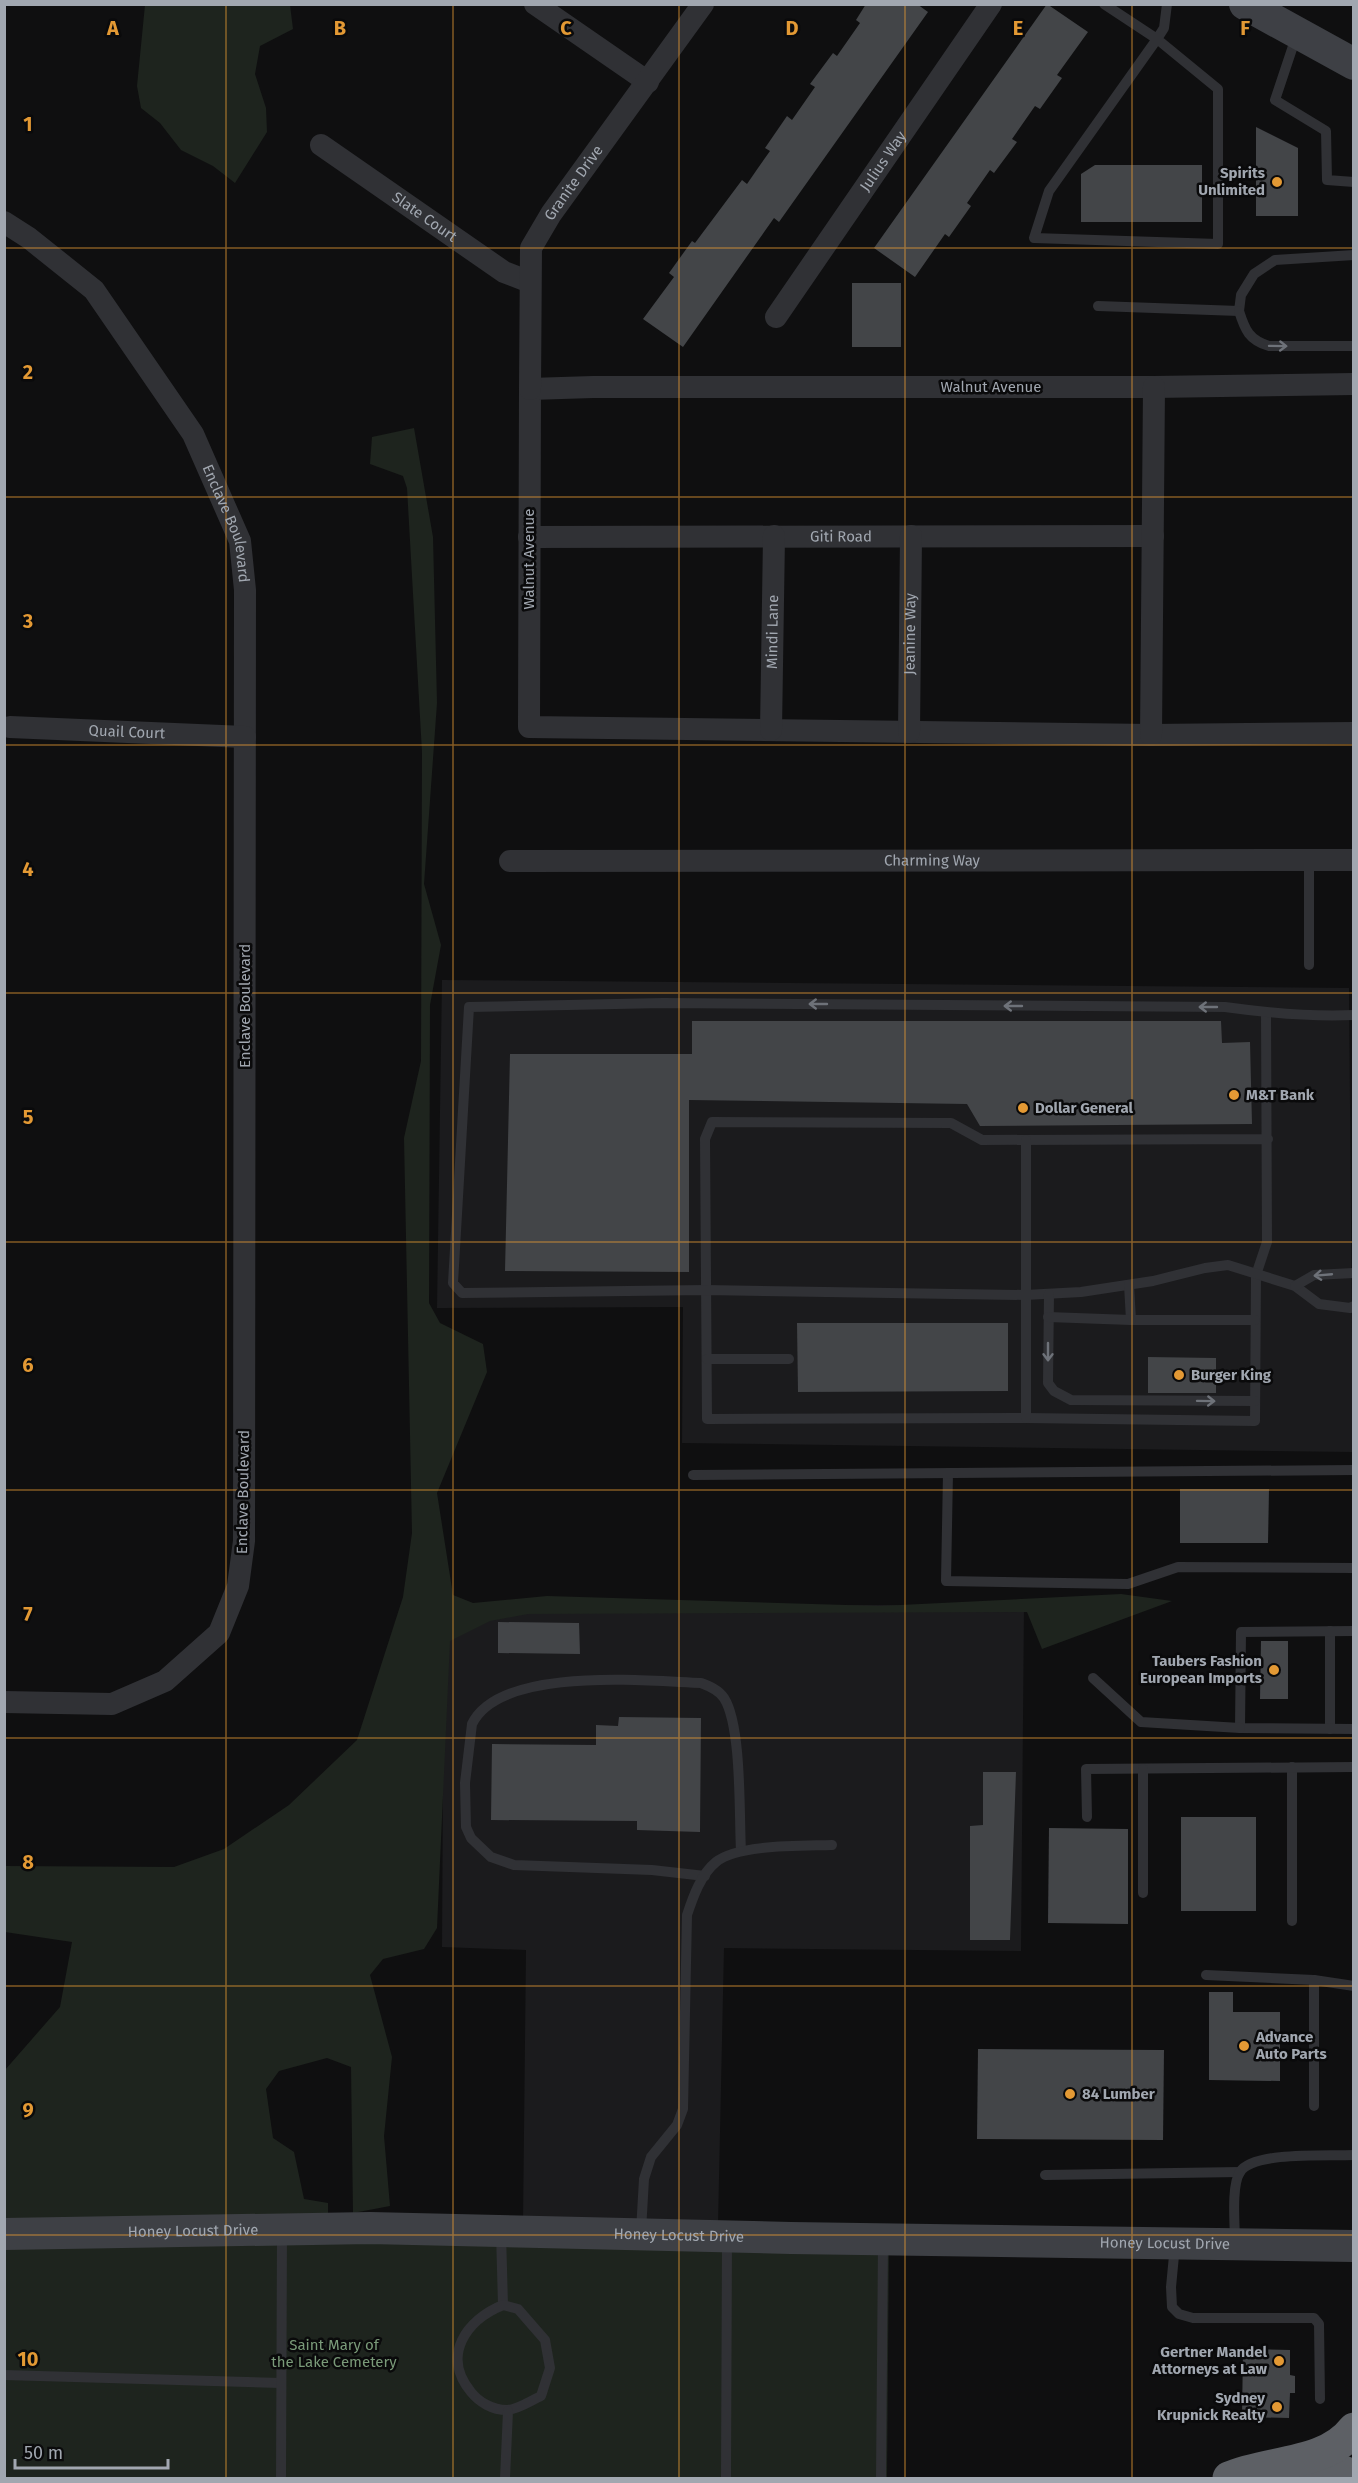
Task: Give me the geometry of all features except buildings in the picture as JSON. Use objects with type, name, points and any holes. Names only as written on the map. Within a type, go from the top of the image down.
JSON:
[{"type":"highway","points":[[1229,2478],[1244,2472],[1317,2455],[1344,2442],[1353,2429]]},
{"type":"highway","points":[[1258,2478],[1301,2471],[1338,2470],[1353,2476]]},
{"type":"street","points":[[536,4],[648,82]]},
{"type":"street","name":"Granite Drive","points":[[530,389],[531,248],[551,214],[703,4]]},
{"type":"street","name":"Julius Way","points":[[776,317],[991,4]]},
{"type":"street","points":[[1245,4],[1353,64]]},
{"type":"street","name":"Slate Court","points":[[321,145],[504,272],[530,282]]},
{"type":"street","name":"Enclave Boulevard","points":[[4,222],[29,237],[94,290],[193,434],[240,541],[245,590],[244,1541],[238,1586],[219,1633],[165,1681],[112,1704],[4,1702]]},
{"type":"street","name":"Walnut Avenue","points":[[1353,384],[530,389],[529,537],[529,727],[1151,735],[1353,733]]},
{"type":"street","points":[[1151,735],[1154,387]]},
{"type":"street","name":"Mindi Lane","points":[[771,730],[774,536]]},
{"type":"street","name":"Jeanine Way","points":[[909,732],[911,536]]},
{"type":"street","name":"Giti Road","points":[[529,537],[1153,536]]},
{"type":"street","name":"Quail Court","points":[[10,728],[245,737]]},
{"type":"street","name":"Charming Way","points":[[510,861],[1353,860]]},
{"type":"street","name":"Honey Locust Drive","points":[[4,2234],[370,2228],[727,2237],[1353,2246]]},
{"type":"lane","points":[[1104,4],[1157,39],[1218,89],[1218,244],[1034,238],[1049,191],[1157,39],[1164,28],[1167,4]]},
{"type":"lane","points":[[1297,34],[1275,100],[1326,131],[1327,180],[1353,182]]},
{"type":"lane","points":[[1353,255],[1275,260],[1254,274],[1241,295],[1239,311],[1245,331],[1256,342],[1269,346],[1353,346]]},
{"type":"lane","points":[[1098,306],[1239,311]]},
{"type":"lane","points":[[1309,860],[1309,966]]},
{"type":"lane","points":[[1353,1015],[1266,1013],[1225,1007],[663,1004],[469,1007],[453,1283],[462,1293],[706,1290],[1025,1295],[1081,1292],[1129,1285],[1228,1265],[1295,1286],[1319,1304],[1350,1308],[1353,1306]]},
{"type":"lane","points":[[1266,1013],[1268,1139],[1267,1242],[1256,1275],[1255,1421],[1026,1418],[707,1419],[705,1139],[712,1122],[951,1123],[982,1140],[1268,1139]]},
{"type":"lane","points":[[1026,1140],[1026,1418]]},
{"type":"lane","points":[[1295,1286],[1314,1275],[1353,1273]]},
{"type":"lane","points":[[1129,1285],[1131,1320]]},
{"type":"lane","points":[[1049,1294],[1048,1383],[1054,1391],[1071,1400],[1255,1401]]},
{"type":"lane","points":[[1048,1317],[1131,1320],[1256,1320]]},
{"type":"lane","points":[[707,1359],[789,1359]]},
{"type":"lane","points":[[693,1475],[1353,1470]]},
{"type":"lane","points":[[948,1473],[946,1581],[1128,1584],[1178,1568],[1353,1568]]},
{"type":"lane","points":[[1330,1631],[1330,1729]]},
{"type":"lane","points":[[1240,1728],[1241,1632],[1353,1631]]},
{"type":"lane","points":[[1093,1678],[1141,1722],[1240,1728],[1353,1729]]},
{"type":"lane","points":[[705,1876],[652,1870],[514,1865],[491,1857],[471,1838],[466,1827],[465,1783],[472,1724],[476,1716],[482,1708],[510,1693],[563,1681],[701,1683],[714,1689],[723,1697],[735,1730],[741,1851]]},
{"type":"lane","points":[[1292,1767],[1292,1920]]},
{"type":"lane","points":[[1086,1817],[1086,1769],[1353,1767]]},
{"type":"lane","points":[[1143,1769],[1143,1893]]},
{"type":"lane","points":[[641,2235],[644,2180],[651,2157],[677,2125],[683,2109],[687,1915],[696,1891],[716,1861],[741,1851],[773,1847],[832,1845]]},
{"type":"lane","points":[[1206,1975],[1314,1980],[1353,1986]]},
{"type":"lane","points":[[1314,1980],[1314,2106]]},
{"type":"lane","points":[[1235,2243],[1236,2185],[1240,2172],[1247,2165],[1262,2159],[1353,2155]]},
{"type":"lane","points":[[1045,2175],[1240,2172]]},
{"type":"lane","points":[[281,2478],[282,2229]]},
{"type":"lane","points":[[501,2231],[503,2305]]},
{"type":"lane","points":[[726,2478],[727,2237]]},
{"type":"lane","points":[[881,2478],[883,2239]]},
{"type":"lane","points":[[1176,2242],[1171,2287],[1172,2307],[1179,2314],[1193,2318],[1314,2318],[1319,2324],[1320,2398]]},
{"type":"lane","points":[[503,2305],[519,2309],[545,2340],[550,2368],[541,2396],[508,2411],[480,2403],[462,2382],[456,2362],[462,2339],[484,2313],[503,2305]]},
{"type":"lane","points":[[4,2375],[281,2383]]},
{"type":"lane","points":[[505,2478],[508,2411]]},
{"type":"shaded area","points":[[442,980],[1349,988],[1353,1452],[682,1443],[683,1307],[437,1308]]},
{"type":"shaded area","points":[[444,1605],[1024,1605],[1021,1951],[724,1948],[718,2225],[523,2222],[526,1950],[442,1947]]},
{"type":"green space","points":[[145,5],[290,5],[293,29],[260,46],[255,74],[266,108],[267,132],[235,183],[213,166],[181,150],[160,123],[141,108],[137,86]]},
{"type":"green space","points":[[414,428],[433,537],[437,703],[424,884],[441,945],[430,1005],[429,1303],[440,1323],[483,1344],[487,1372],[437,1493],[453,1595],[473,1603],[547,1596],[880,1606],[1121,1594],[1172,1601],[1042,1649],[1027,1612],[528,1614],[490,1621],[450,1641],[437,1928],[424,1949],[383,1959],[370,1975],[392,2057],[384,2136],[390,2206],[353,2213],[351,2067],[327,2058],[279,2071],[266,2089],[273,2138],[294,2152],[304,2199],[328,2203],[328,2221],[5,2222],[5,2070],[60,2007],[72,1942],[5,1932],[5,1866],[174,1867],[224,1849],[289,1805],[357,1740],[403,1597],[412,1533],[404,1138],[421,1061],[422,752],[407,488],[403,476],[370,464],[372,437]]},
{"type":"green space","name":"Saint Mary of the Lake Cemetery","points":[[4,2234],[889,2239],[887,2478],[5,2478]]},
{"type":"place","name":"Spirits Unlimited","points":[[1277,182]]},
{"type":"place","name":"M&T Bank","points":[[1234,1095]]},
{"type":"place","name":"Dollar General","points":[[1023,1108]]},
{"type":"place","name":"Burger King","points":[[1179,1375]]},
{"type":"place","name":"Taubers Fashion European Imports","points":[[1274,1670]]},
{"type":"place","name":"Advance Auto Parts","points":[[1244,2046]]},
{"type":"place","name":"84 Lumber","points":[[1070,2094]]},
{"type":"place","name":"Gertner Mandel Attorneys at Law","points":[[1279,2361]]},
{"type":"place","name":"Sydney Krupnick Realty","points":[[1277,2407]]}]
